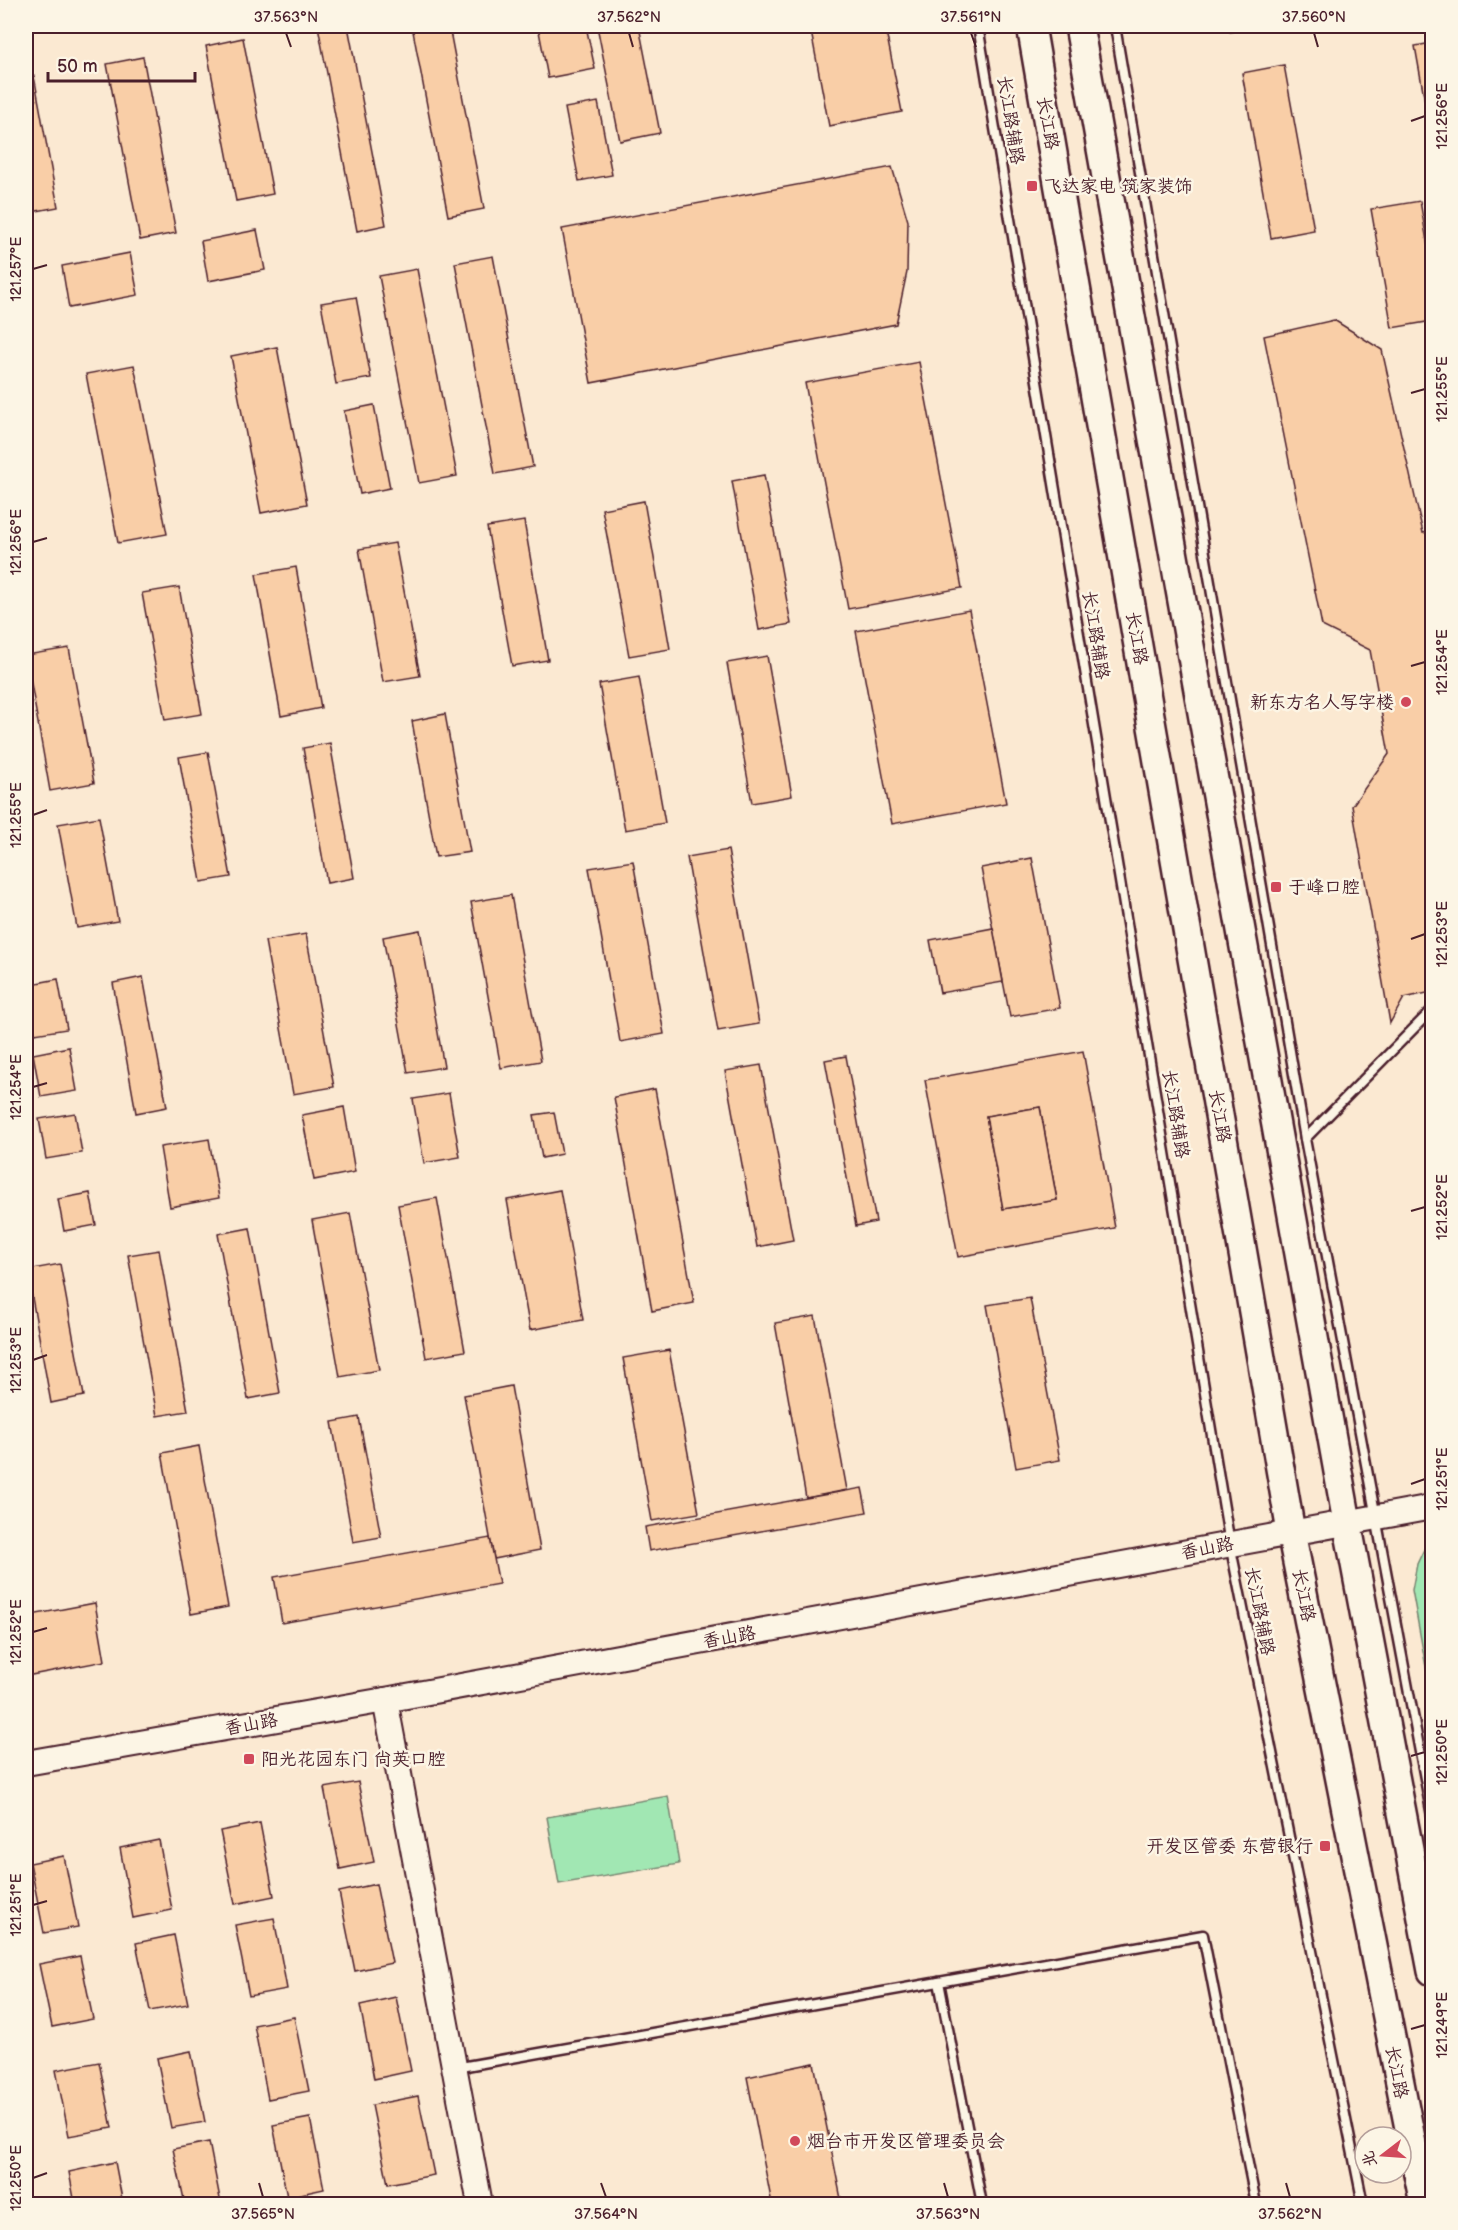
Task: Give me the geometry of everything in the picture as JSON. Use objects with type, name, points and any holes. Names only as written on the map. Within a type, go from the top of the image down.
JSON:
[{"type":"main road","name":"长江路","points":[[1031,26],[1291,1532],[1424,2205]]},
{"type":"main road","points":[[1079,26],[1347,1522],[1432,1971]]},
{"type":"street","name":"香山路","points":[[26,1763],[385,1700],[1432,1507]]},
{"type":"street","points":[[385,1700],[480,2205]]},
{"type":"lane","name":"长江路辅路","points":[[978,26],[1230,1544],[1363,2205]]},
{"type":"lane","points":[[1115,26],[1305,1139],[1432,1816]]},
{"type":"lane","points":[[1305,1139],[1432,1010]]},
{"type":"lane","points":[[454,2068],[1203,1935],[1256,2205]]},
{"type":"lane","points":[[939,1982],[982,2205]]},
{"type":"green space","points":[[1432,1538],[1432,1700],[1412,1590],[1417,1564],[1428,1541]]},
{"type":"green space","points":[[668,1796],[679,1864],[559,1884],[547,1817]]},
{"type":"building","points":[[318,26],[348,26],[386,225],[357,231]]},
{"type":"building","points":[[412,26],[449,26],[484,209],[448,216]]},
{"type":"building","points":[[538,26],[586,26],[595,69],[548,78]]},
{"type":"building","points":[[597,26],[639,26],[660,133],[620,141]]},
{"type":"building","points":[[810,26],[885,26],[902,112],[829,126]]},
{"type":"building","points":[[1228,26],[1268,26],[1230,32]]},
{"type":"building","points":[[243,38],[273,194],[236,201],[206,46]]},
{"type":"building","points":[[1432,43],[1432,141],[1415,46]]},
{"type":"building","points":[[143,57],[176,233],[140,240],[107,64]]},
{"type":"building","points":[[1284,65],[1314,230],[1271,238],[1242,73]]},
{"type":"building","points":[[34,76],[58,207],[26,213],[26,77]]},
{"type":"building","points":[[598,102],[612,175],[579,181],[565,108]]},
{"type":"building","points":[[892,167],[908,221],[907,272],[896,324],[591,383],[562,229]]},
{"type":"building","points":[[1420,201],[1432,270],[1432,321],[1392,328],[1371,209]]},
{"type":"building","points":[[257,230],[265,270],[208,281],[201,241]]},
{"type":"building","points":[[130,253],[138,295],[69,308],[62,266]]},
{"type":"building","points":[[493,256],[533,467],[495,474],[455,263]]},
{"type":"building","points":[[417,269],[457,476],[419,483],[379,276]]},
{"type":"building","points":[[356,297],[371,378],[336,384],[321,303]]},
{"type":"building","name":"新东方名人写字楼","points":[[1334,320],[1382,350],[1423,533],[1432,531],[1432,992],[1404,998],[1390,1023],[1352,806],[1389,754],[1370,650],[1322,626],[1264,336]]},
{"type":"building","points":[[277,347],[307,504],[261,513],[231,356]]},
{"type":"building","points":[[919,362],[962,588],[848,609],[805,383]]},
{"type":"building","points":[[134,365],[167,534],[118,543],[86,374]]},
{"type":"building","points":[[374,405],[390,488],[360,494],[344,411]]},
{"type":"building","points":[[764,475],[791,624],[759,630],[732,481]]},
{"type":"building","points":[[644,501],[670,649],[629,656],[602,509]]},
{"type":"building","points":[[524,521],[548,660],[512,666],[487,527]]},
{"type":"building","points":[[395,543],[420,676],[383,682],[359,549]]},
{"type":"building","points":[[296,567],[321,708],[281,716],[256,574]]},
{"type":"building","points":[[179,587],[202,714],[165,720],[142,593]]},
{"type":"building","points":[[969,610],[1006,803],[892,824],[856,631]]},
{"type":"building","points":[[69,648],[94,783],[50,791],[26,655]]},
{"type":"building","points":[[767,656],[792,796],[752,803],[727,663]]},
{"type":"building","points":[[639,677],[665,823],[625,830],[599,684]]},
{"type":"building","points":[[445,714],[470,852],[436,857],[412,721]]},
{"type":"building","points":[[330,743],[354,878],[327,883],[303,748]]},
{"type":"building","points":[[208,752],[231,877],[201,882],[179,757]]},
{"type":"building","points":[[99,817],[118,921],[77,928],[58,824]]},
{"type":"building","points":[[728,850],[759,1024],[718,1031],[687,857]]},
{"type":"building","points":[[1032,858],[1060,1008],[1010,1017],[981,868]]},
{"type":"building","points":[[633,861],[664,1034],[620,1042],[589,868]]},
{"type":"building","points":[[511,895],[541,1061],[501,1068],[471,902]]},
{"type":"building","points":[[993,928],[1003,982],[940,993],[930,940]]},
{"type":"building","points":[[420,930],[444,1067],[408,1073],[383,937]]},
{"type":"building","points":[[306,934],[334,1087],[293,1094],[265,941]]},
{"type":"building","points":[[143,977],[167,1107],[136,1113],[113,983]]},
{"type":"building","points":[[58,979],[67,1029],[35,1034],[26,985]]},
{"type":"building","points":[[69,1047],[77,1091],[41,1097],[33,1054]]},
{"type":"building","points":[[1083,1051],[1115,1228],[958,1257],[925,1080]],"holes":[[[1040,1107],[1057,1200],[1003,1209],[986,1116]]]},
{"type":"building","points":[[846,1056],[876,1222],[856,1226],[825,1060]]},
{"type":"building","points":[[761,1065],[793,1240],[757,1247],[725,1071]]},
{"type":"building","points":[[655,1089],[694,1303],[652,1311],[614,1097]]},
{"type":"building","points":[[449,1093],[460,1157],[424,1163],[413,1099]]},
{"type":"building","points":[[344,1107],[355,1172],[314,1180],[302,1115]]},
{"type":"building","points":[[1040,1107],[1057,1200],[1003,1209],[986,1116]]},
{"type":"building","points":[[554,1112],[562,1154],[542,1158],[534,1115]]},
{"type":"building","points":[[75,1113],[82,1153],[46,1159],[39,1119]]},
{"type":"building","points":[[209,1139],[219,1198],[170,1207],[160,1147]]},
{"type":"building","points":[[560,1190],[583,1320],[530,1330],[507,1200]]},
{"type":"building","points":[[90,1193],[96,1225],[64,1231],[58,1199]]},
{"type":"building","points":[[437,1198],[465,1351],[426,1358],[398,1205]]},
{"type":"building","points":[[350,1213],[379,1370],[340,1377],[312,1220]]},
{"type":"building","points":[[250,1228],[280,1393],[248,1399],[218,1234]]},
{"type":"building","points":[[159,1250],[188,1411],[157,1416],[128,1255]]},
{"type":"building","points":[[60,1264],[84,1396],[51,1403],[27,1270]]},
{"type":"building","points":[[1030,1298],[1060,1460],[1016,1468],[987,1305]]},
{"type":"building","points":[[815,1316],[847,1490],[806,1498],[775,1323]]},
{"type":"building","points":[[669,1350],[699,1513],[652,1521],[623,1358]]},
{"type":"building","points":[[511,1386],[540,1550],[494,1559],[464,1395]]},
{"type":"building","points":[[359,1417],[381,1537],[353,1542],[332,1422]]},
{"type":"building","points":[[199,1446],[228,1607],[191,1614],[162,1453]]},
{"type":"building","points":[[862,1488],[867,1512],[649,1551],[645,1527]]},
{"type":"building","points":[[490,1538],[499,1584],[282,1623],[274,1577]]},
{"type":"building","points":[[95,1603],[105,1661],[26,1676],[26,1616]]},
{"type":"building","points":[[358,1782],[374,1862],[340,1869],[324,1788]]},
{"type":"building","points":[[260,1823],[274,1896],[235,1904],[220,1831]]},
{"type":"building","points":[[159,1840],[172,1910],[133,1918],[120,1848]]},
{"type":"building","points":[[64,1856],[78,1927],[44,1933],[30,1863]]},
{"type":"building","points":[[376,1884],[392,1963],[355,1971],[339,1892]]},
{"type":"building","points":[[274,1918],[287,1989],[249,1996],[235,1925]]},
{"type":"building","points":[[174,1935],[188,2004],[150,2011],[136,1943]]},
{"type":"building","points":[[80,1956],[93,2019],[52,2027],[39,1964]]},
{"type":"building","points":[[396,1997],[411,2071],[374,2079],[360,2005]]},
{"type":"building","points":[[294,2017],[309,2091],[268,2099],[254,2025]]},
{"type":"building","points":[[191,2051],[205,2122],[171,2128],[157,2058]]},
{"type":"building","points":[[99,2062],[112,2128],[69,2136],[56,2070]]},
{"type":"building","name":"烟台市开发区管理委员会","points":[[814,2063],[842,2204],[772,2204],[747,2077]]},
{"type":"building","points":[[418,2096],[434,2175],[388,2184],[372,2105]]},
{"type":"building","points":[[310,2118],[324,2189],[287,2197],[273,2125]]},
{"type":"building","points":[[209,2142],[221,2204],[185,2204],[173,2149]]},
{"type":"building","points":[[115,2162],[123,2204],[75,2204],[69,2172]]},
{"type":"place","name":"飞达家电 筑家装饰","points":[[1032,186]]},
{"type":"place","name":"新东方名人写字楼","points":[[1406,702]]},
{"type":"place","name":"于峰口腔","points":[[1276,887]]},
{"type":"place","name":"阳光花园东门 尚英口腔","points":[[249,1759]]},
{"type":"place","name":"开发区管委 东营银行","points":[[1325,1846]]},
{"type":"place","name":"烟台市开发区管理委员会","points":[[795,2141]]}]
